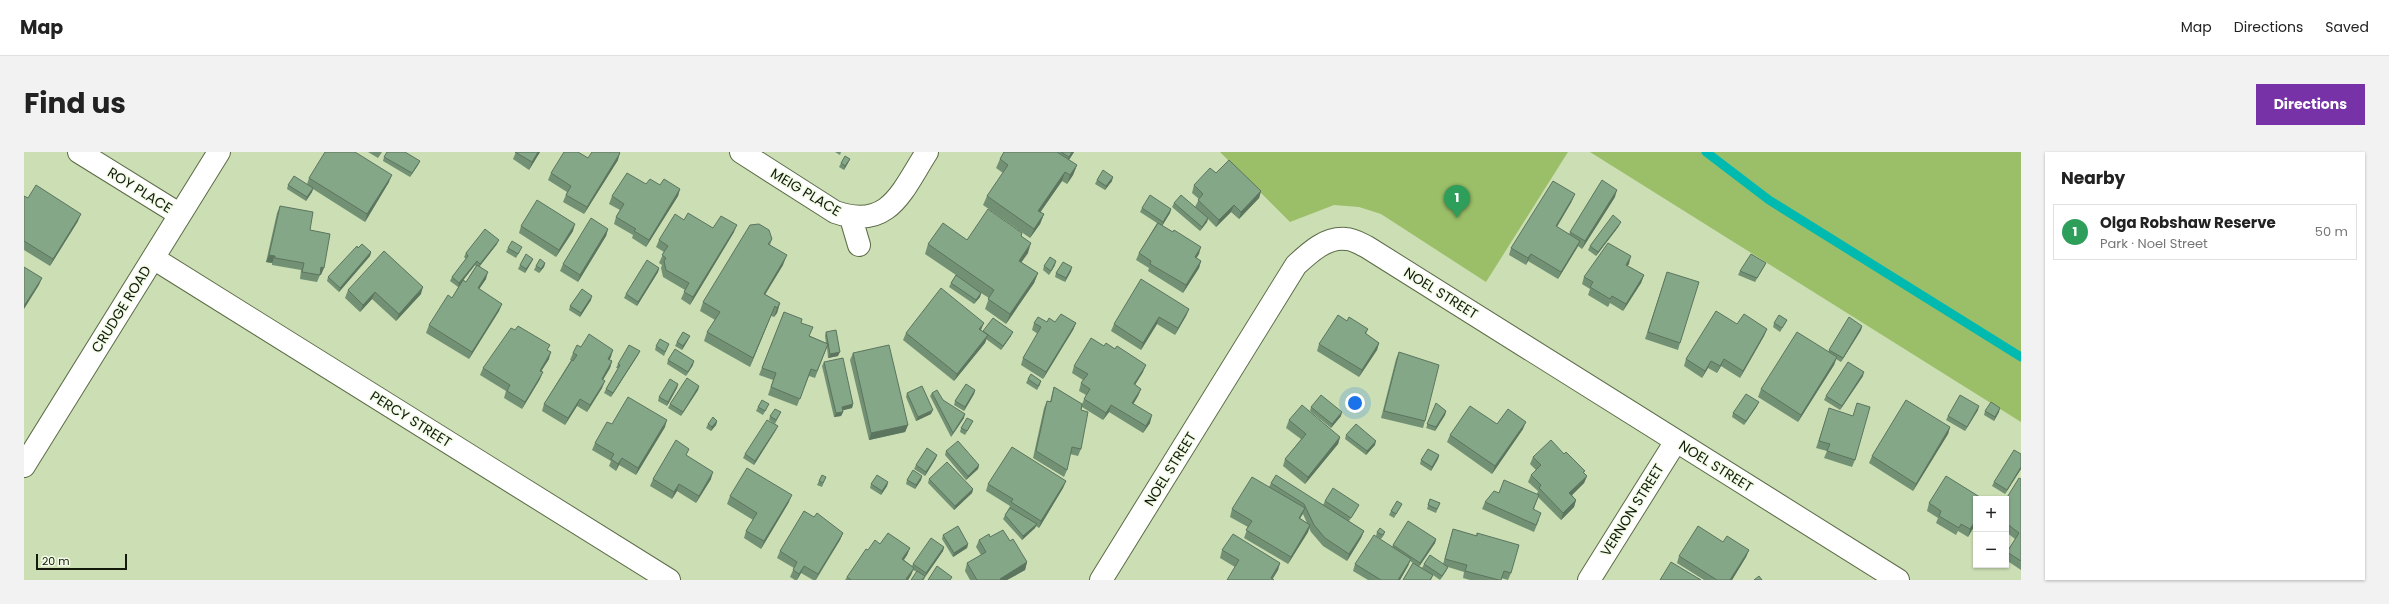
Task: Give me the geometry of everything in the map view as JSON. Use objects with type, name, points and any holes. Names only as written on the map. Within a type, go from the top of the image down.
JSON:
[{"type":"street","name":"ROY PLACE","points":[[80,152],[179,214]]},
{"type":"street","name":"CRUDGE ROAD","points":[[24,466],[179,214],[219,152]]},
{"type":"street","name":"MEIG PLACE","points":[[741,152],[834,212],[851,218],[869,218],[886,210],[899,197],[927,152]]},
{"type":"street","name":"MEIG PLACE","points":[[851,218],[859,245]]},
{"type":"street","name":"NOEL STREET","points":[[1101,580],[1296,265],[1311,250],[1327,242],[1346,239],[1367,246],[1898,580]]},
{"type":"street","name":"PERCY STREET","points":[[152,258],[669,580]]},
{"type":"street","name":"VERNON STREET","points":[[1589,580],[1676,441]]},
{"type":"green space","points":[[1220,152],[1568,152],[1486,282],[1381,214],[1359,207],[1334,205],[1290,222]]},
{"type":"green space","points":[[1590,152],[2021,152],[2021,422]]},
{"type":"building","points":[[325,152],[355,152],[392,175],[367,214],[309,178]]},
{"type":"building","points":[[387,152],[405,152],[420,161],[412,173],[384,157]]},
{"type":"building","points":[[515,152],[538,152],[532,162]]},
{"type":"building","points":[[564,152],[578,152],[588,158],[592,152],[620,153],[587,207],[566,195],[571,186],[551,173]]},
{"type":"building","points":[[1004,152],[1057,152],[1077,165],[1070,175],[1065,172],[1038,211],[1044,214],[1034,229],[987,196],[1008,165],[1000,159]]},
{"type":"building","points":[[1061,152],[1072,152],[1069,157]]},
{"type":"building","points":[[845,156],[850,159],[845,166],[841,163]]},
{"type":"building","points":[[1229,160],[1261,191],[1241,212],[1234,205],[1219,220],[1198,200],[1203,194],[1194,185],[1210,168],[1216,173]]},
{"type":"building","points":[[1103,170],[1113,177],[1106,186],[1097,180]]},
{"type":"building","points":[[627,173],[646,184],[650,179],[660,185],[664,179],[680,189],[649,240],[634,231],[636,229],[616,217],[624,204],[612,196]]},
{"type":"building","points":[[294,176],[313,188],[307,197],[288,185]]},
{"type":"building","points":[[1602,180],[1617,190],[1585,241],[1570,232]]},
{"type":"building","points":[[1553,181],[1575,194],[1556,226],[1580,241],[1561,272],[1531,254],[1528,258],[1511,248]]},
{"type":"building","points":[[36,185],[81,214],[53,259],[24,241],[24,196],[28,198]]},
{"type":"building","points":[[1150,195],[1171,209],[1163,222],[1142,208]]},
{"type":"building","points":[[1181,195],[1208,218],[1202,227],[1174,203]]},
{"type":"building","points":[[537,200],[575,224],[559,250],[521,226]]},
{"type":"building","points":[[280,206],[313,212],[310,230],[330,234],[324,268],[321,267],[320,275],[302,272],[304,263],[275,258],[275,256],[269,255]]},
{"type":"building","points":[[988,209],[1022,233],[1021,236],[1031,243],[1019,261],[1038,273],[1010,314],[988,299],[994,290],[928,244],[943,223],[967,240]]},
{"type":"building","points":[[688,213],[713,228],[721,216],[737,225],[693,297],[684,292],[689,283],[666,270],[664,261],[666,258],[662,255],[668,246],[659,240],[675,214],[684,220]]},
{"type":"building","points":[[1613,215],[1621,222],[1598,252],[1590,246]]},
{"type":"building","points":[[591,218],[608,229],[580,275],[563,264]]},
{"type":"building","points":[[1158,223],[1173,232],[1174,230],[1201,247],[1195,257],[1201,261],[1186,285],[1150,264],[1151,261],[1139,253]]},
{"type":"building","points":[[759,224],[769,230],[772,239],[768,244],[787,255],[764,294],[780,303],[777,308],[775,306],[753,358],[707,332],[720,312],[703,302],[750,225]]},
{"type":"building","points":[[485,229],[499,240],[480,264],[477,261],[459,283],[452,277],[468,256],[466,253]]},
{"type":"building","points":[[512,241],[522,247],[518,254],[508,248]]},
{"type":"building","points":[[1608,243],[1631,256],[1626,265],[1644,275],[1626,304],[1612,296],[1610,299],[1590,287],[1593,282],[1584,277]]},
{"type":"building","points":[[362,244],[371,252],[340,288],[328,277],[357,246],[358,248]]},
{"type":"building","points":[[384,251],[423,287],[399,314],[375,292],[363,305],[348,290]]},
{"type":"building","points":[[526,254],[533,259],[526,269],[520,265]]},
{"type":"building","points":[[1751,254],[1766,263],[1757,278],[1740,271]]},
{"type":"building","points":[[1050,257],[1056,261],[1051,271],[1044,266]]},
{"type":"building","points":[[540,259],[545,263],[541,269],[536,266]]},
{"type":"building","points":[[647,260],[659,268],[638,302],[626,294]]},
{"type":"building","points":[[1063,262],[1072,267],[1066,278],[1056,273]]},
{"type":"building","points":[[477,265],[488,272],[478,288],[502,304],[472,352],[429,325],[448,295],[452,298],[463,280],[466,282]]},
{"type":"building","points":[[24,267],[42,278],[24,306]]},
{"type":"building","points":[[1667,272],[1699,282],[1680,343],[1648,332]]},
{"type":"building","points":[[956,275],[981,293],[976,300],[951,283]]},
{"type":"building","points":[[1141,279],[1189,309],[1178,328],[1159,317],[1143,343],[1114,324]]},
{"type":"building","points":[[941,288],[984,323],[979,329],[988,335],[957,374],[906,333]]},
{"type":"building","points":[[582,289],[592,296],[581,313],[570,306]]},
{"type":"building","points":[[1716,311],[1737,324],[1744,314],[1767,329],[1743,371],[1724,359],[1720,366],[1711,361],[1705,371],[1686,359]]},
{"type":"building","points":[[784,312],[802,319],[801,323],[813,327],[809,336],[828,344],[817,371],[811,369],[800,399],[771,387],[776,373],[762,368]]},
{"type":"building","points":[[1061,314],[1076,323],[1046,372],[1023,358],[1041,327],[1034,323],[1038,317],[1047,322],[1049,318],[1055,322]]},
{"type":"building","points":[[1338,315],[1347,321],[1349,317],[1368,329],[1365,333],[1379,343],[1362,370],[1319,344]]},
{"type":"building","points":[[1779,315],[1787,320],[1782,328],[1774,323]]},
{"type":"building","points":[[1849,317],[1862,326],[1843,358],[1829,350]]},
{"type":"building","points":[[993,318],[1013,332],[1003,346],[983,331]]},
{"type":"building","points":[[518,326],[550,345],[547,350],[551,352],[540,371],[543,372],[525,402],[507,391],[510,385],[483,368],[511,328],[515,330]]},
{"type":"building","points":[[836,330],[840,352],[830,354],[826,332]]},
{"type":"building","points":[[683,332],[690,336],[683,346],[677,342]]},
{"type":"building","points":[[1797,332],[1837,357],[1801,415],[1761,389]]},
{"type":"building","points":[[589,334],[613,350],[608,359],[612,361],[602,379],[605,381],[590,405],[580,399],[568,418],[544,404],[572,360],[573,361],[577,355],[573,353],[577,345],[581,347]]},
{"type":"building","points":[[1091,338],[1104,346],[1106,343],[1115,349],[1117,346],[1146,365],[1134,384],[1141,389],[1132,403],[1152,415],[1146,426],[1111,405],[1106,413],[1084,399],[1090,389],[1081,383],[1088,374],[1074,366]]},
{"type":"building","points":[[660,339],[669,344],[665,352],[656,346]]},
{"type":"building","points":[[629,345],[640,351],[613,393],[606,389],[620,365],[618,364]]},
{"type":"building","points":[[889,345],[908,425],[871,433],[853,353]]},
{"type":"building","points":[[675,349],[694,361],[688,372],[668,360]]},
{"type":"building","points":[[1399,352],[1439,365],[1425,421],[1384,411]]},
{"type":"building","points":[[843,358],[853,404],[842,407],[843,412],[836,413],[824,362]]},
{"type":"building","points":[[1848,362],[1864,372],[1842,406],[1826,396]]},
{"type":"building","points":[[1031,374],[1041,381],[1038,386],[1028,379]]},
{"type":"building","points":[[687,378],[699,386],[683,412],[670,404]]},
{"type":"building","points":[[670,379],[678,384],[668,402],[659,397]]},
{"type":"building","points":[[966,384],[975,390],[965,407],[955,401]]},
{"type":"building","points":[[922,386],[933,410],[918,417],[907,393]]},
{"type":"building","points":[[1054,387],[1082,404],[1081,410],[1088,412],[1081,449],[1072,447],[1067,470],[1036,451],[1047,401],[1051,402]]},
{"type":"building","points":[[937,390],[943,400],[965,414],[953,433],[932,393]]},
{"type":"building","points":[[1746,394],[1759,402],[1746,421],[1733,413]]},
{"type":"building","points":[[1321,395],[1342,412],[1332,424],[1311,407]]},
{"type":"building","points":[[1960,395],[1979,406],[1967,427],[1948,416]]},
{"type":"building","points":[[628,397],[667,420],[638,468],[622,458],[618,464],[611,459],[614,454],[595,443],[607,422],[612,424]]},
{"type":"building","points":[[762,400],[769,404],[765,411],[758,407]]},
{"type":"building","points":[[1906,400],[1950,427],[1916,484],[1872,456]]},
{"type":"building","points":[[1991,402],[2000,408],[1995,417],[1985,411]]},
{"type":"building","points":[[1436,403],[1446,411],[1436,427],[1427,424]]},
{"type":"building","points":[[1857,403],[1870,407],[1855,460],[1827,451],[1830,444],[1819,441],[1829,408],[1853,416]]},
{"type":"building","points":[[1302,405],[1340,437],[1308,477],[1285,459],[1306,434],[1289,420]]},
{"type":"building","points":[[1470,406],[1497,424],[1508,409],[1526,422],[1495,466],[1450,435]]},
{"type":"building","points":[[775,409],[781,412],[776,420],[770,416]]},
{"type":"building","points":[[713,417],[717,421],[712,427],[708,424]]},
{"type":"building","points":[[967,418],[973,421],[967,431],[961,428]]},
{"type":"building","points":[[767,420],[778,426],[755,461],[745,454]]},
{"type":"building","points":[[1356,424],[1376,441],[1367,451],[1346,435]]},
{"type":"building","points":[[676,440],[689,449],[686,455],[713,472],[699,496],[679,484],[674,492],[653,479]]},
{"type":"building","points":[[1551,440],[1564,454],[1566,452],[1585,471],[1583,472],[1587,476],[1569,493],[1576,500],[1563,513],[1539,488],[1541,485],[1531,475],[1541,465],[1533,457]]},
{"type":"building","points":[[958,441],[979,465],[968,476],[946,451]]},
{"type":"building","points":[[1012,447],[1066,481],[1041,521],[1011,502],[1013,499],[988,484]]},
{"type":"building","points":[[927,448],[937,455],[926,472],[916,465]]},
{"type":"building","points":[[1428,449],[1439,455],[1432,467],[1421,460]]},
{"type":"building","points":[[2014,450],[2021,454],[2021,467],[2007,490],[1994,482]]},
{"type":"building","points":[[947,462],[973,489],[955,506],[929,479]]},
{"type":"building","points":[[747,468],[792,495],[764,541],[746,531],[757,513],[730,496]]},
{"type":"building","points":[[913,470],[922,476],[916,485],[907,480]]},
{"type":"building","points":[[822,475],[826,477],[823,483],[819,481]]},
{"type":"building","points":[[877,475],[888,482],[882,491],[871,484]]},
{"type":"building","points":[[1276,475],[1364,531],[1349,554],[1325,538],[1314,525],[1304,504],[1271,483]]},
{"type":"building","points":[[1946,476],[1978,496],[1973,496],[1973,524],[1970,529],[1961,524],[1959,528],[1939,516],[1941,511],[1929,503]]},
{"type":"building","points":[[1252,477],[1305,508],[1299,518],[1310,525],[1291,557],[1246,530],[1252,521],[1232,509]]},
{"type":"building","points":[[2019,478],[2021,479],[2021,561],[2009,553],[2009,549],[2019,533],[2009,525],[2008,496]]},
{"type":"building","points":[[1504,480],[1539,495],[1533,509],[1541,513],[1536,525],[1485,502],[1494,491],[1499,493]]},
{"type":"building","points":[[1333,488],[1359,505],[1351,518],[1325,501]]},
{"type":"building","points":[[1430,499],[1440,503],[1437,509],[1428,505]]},
{"type":"building","points":[[1397,501],[1402,504],[1396,514],[1391,511]]},
{"type":"building","points":[[1010,508],[1037,524],[1023,536],[1005,515]]},
{"type":"building","points":[[804,511],[814,517],[817,513],[843,533],[818,574],[804,566],[799,574],[793,570],[797,562],[780,551]]},
{"type":"building","points":[[1408,521],[1436,539],[1420,563],[1393,545]]},
{"type":"building","points":[[958,526],[968,544],[954,553],[943,535]]},
{"type":"building","points":[[1698,526],[1723,542],[1727,536],[1749,550],[1730,580],[1717,580],[1679,556]]},
{"type":"building","points":[[1380,528],[1385,532],[1382,535],[1377,532]]},
{"type":"building","points":[[1453,529],[1477,536],[1477,533],[1519,545],[1511,573],[1504,571],[1501,580],[1499,580],[1465,571],[1467,565],[1445,559]]},
{"type":"building","points":[[1003,530],[1010,541],[1013,539],[1027,562],[1000,579],[1001,580],[977,580],[967,563],[986,552],[979,540],[989,534],[990,537]]},
{"type":"building","points":[[888,533],[910,548],[902,559],[914,568],[906,579],[908,580],[851,580],[847,577],[866,549],[868,550],[875,540],[880,544]]},
{"type":"building","points":[[1233,534],[1280,563],[1271,578],[1274,580],[1227,580],[1239,560],[1222,550]]},
{"type":"building","points":[[1374,535],[1411,559],[1398,580],[1381,580],[1355,564]]},
{"type":"building","points":[[931,538],[944,547],[926,573],[913,564]]},
{"type":"building","points":[[1430,555],[1448,567],[1442,576],[1424,564]]},
{"type":"building","points":[[1671,562],[1701,580],[1660,580]]},
{"type":"building","points":[[1413,563],[1433,575],[1430,580],[1403,580]]},
{"type":"building","points":[[937,566],[952,577],[950,580],[928,580]]},
{"type":"building","points":[[917,571],[925,576],[922,580],[911,580]]},
{"type":"building","points":[[1759,576],[1762,580],[1754,580]]},
{"type":"waterway","points":[[1706,152],[1769,200],[2021,357]]},
{"type":"place","name":"Olga Robshaw Reserve","points":[[1457,218]]}]
